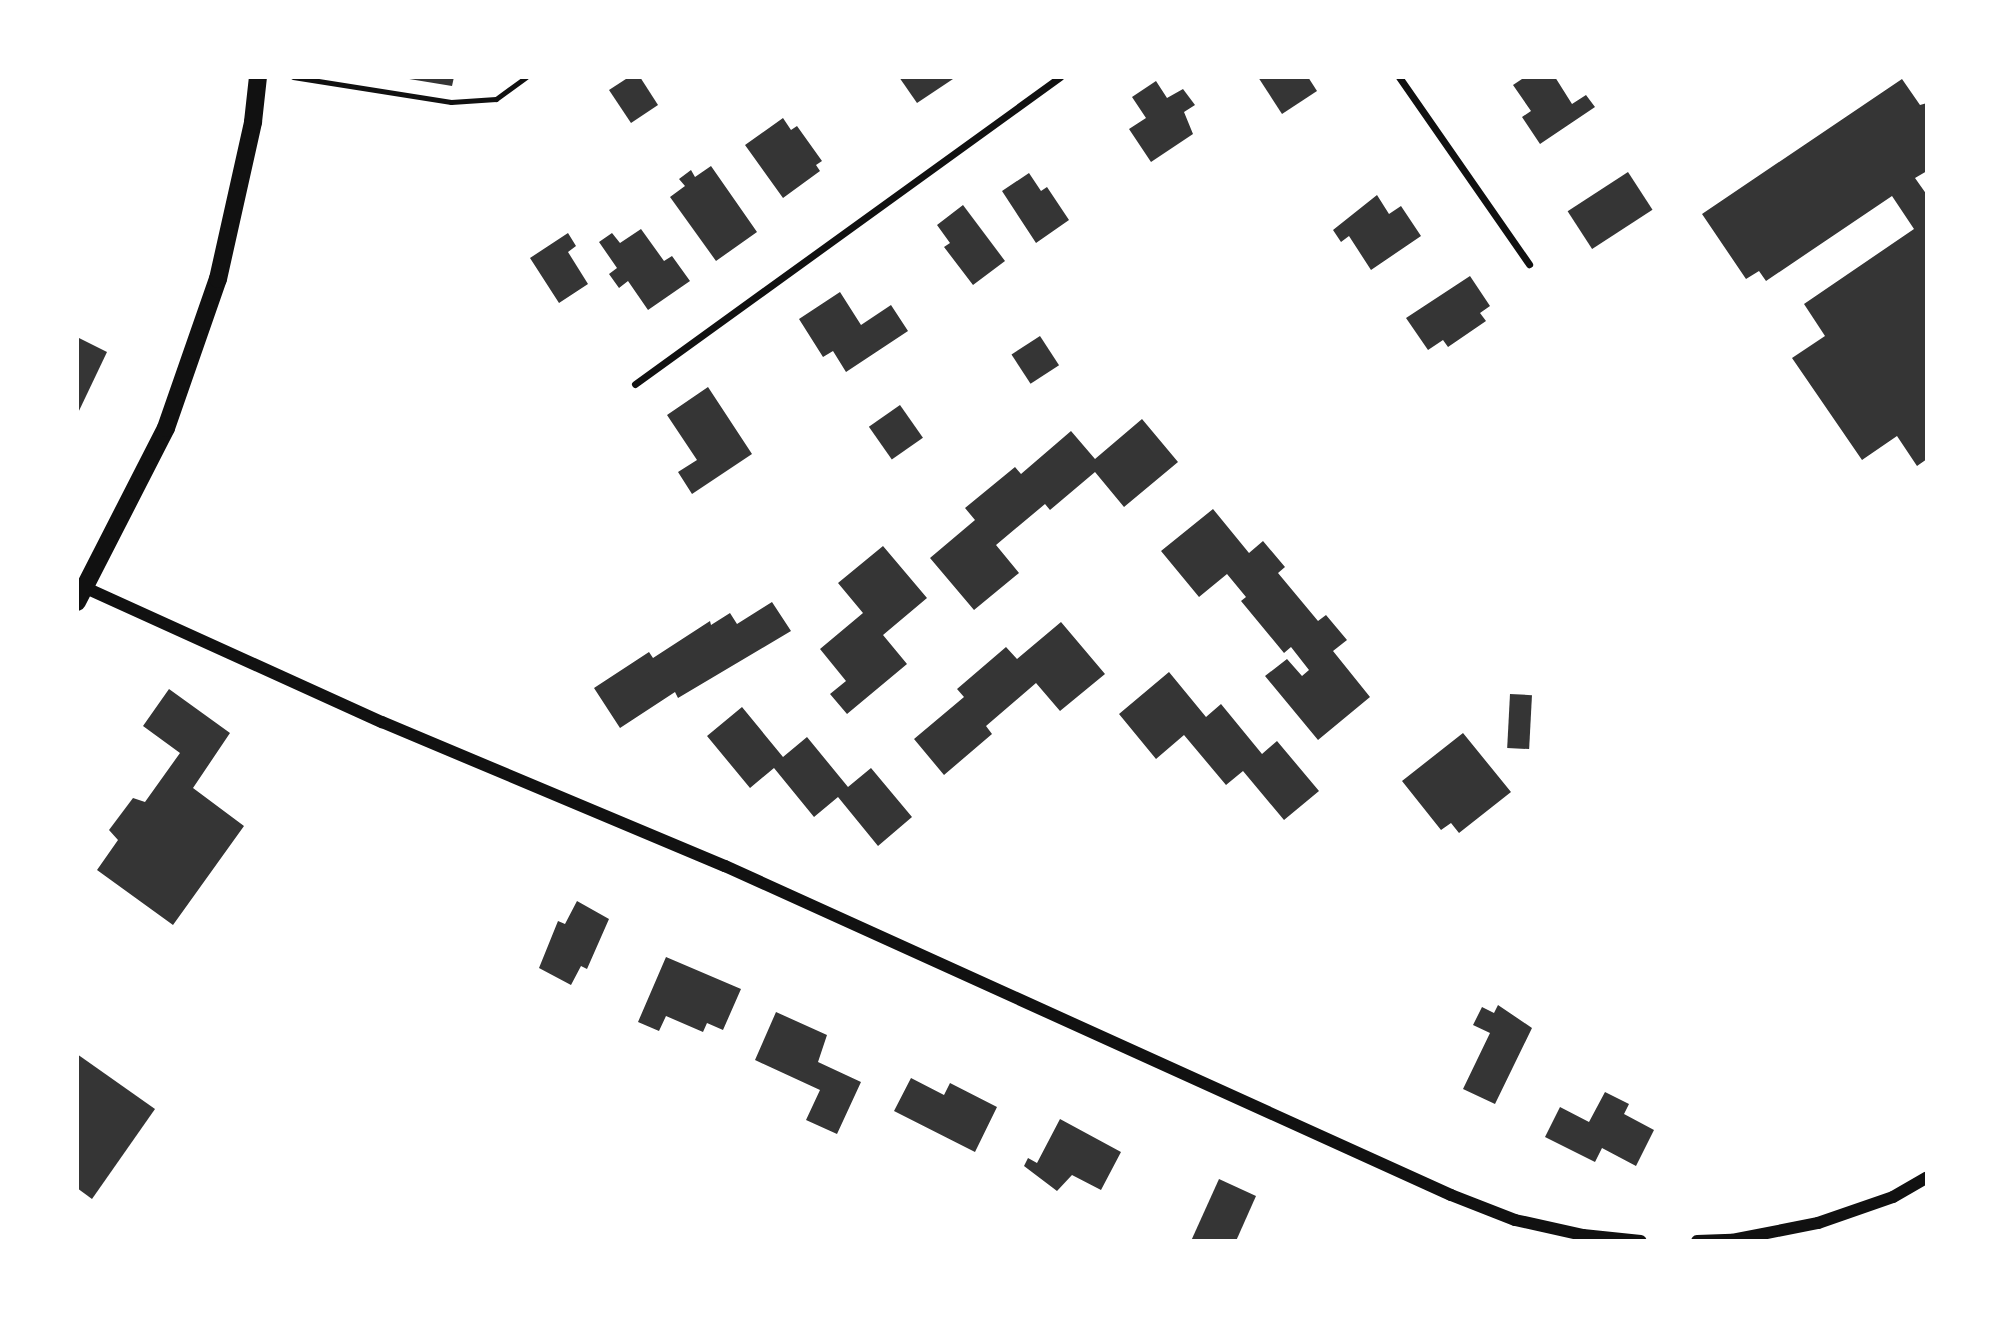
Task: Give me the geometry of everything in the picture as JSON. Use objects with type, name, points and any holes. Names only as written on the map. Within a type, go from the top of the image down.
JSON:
[{"type":"main road","points":[[81,595],[166,428],[218,279],[253,122],[258,77]]},
{"type":"street","points":[[635,384],[1059,77]]},
{"type":"street","points":[[1399,77],[1529,264]]},
{"type":"street","points":[[81,595],[725,866],[1451,1195],[1515,1220],[1583,1238],[1641,1241]]},
{"type":"street","points":[[1698,1241],[1732,1240],[1818,1223],[1893,1196],[1927,1177]]},
{"type":"lane","points":[[293,77],[460,102],[496,99],[526,77]]},
{"type":"building","points":[[397,77],[454,77],[452,86]]},
{"type":"building","points":[[629,77],[640,77],[658,105],[631,123],[609,90]]},
{"type":"building","points":[[899,77],[956,77],[917,103]]},
{"type":"building","points":[[1258,77],[1308,77],[1317,91],[1282,114]]},
{"type":"building","points":[[1525,77],[1555,77],[1572,104],[1586,95],[1595,107],[1540,144],[1522,117],[1531,111],[1513,85]]},
{"type":"building","points":[[1902,79],[1920,105],[1927,103],[1927,171],[1915,178],[1927,195],[1927,459],[1917,466],[1897,436],[1862,460],[1792,358],[1825,336],[1804,304],[1914,229],[1892,196],[1766,281],[1759,271],[1746,279],[1702,214]]},
{"type":"building","points":[[1156,81],[1167,98],[1183,89],[1195,105],[1184,112],[1193,134],[1151,162],[1129,129],[1146,118],[1132,97]]},
{"type":"building","points":[[783,118],[791,130],[797,126],[822,161],[816,165],[820,171],[783,198],[745,145]]},
{"type":"building","points":[[711,166],[757,232],[716,261],[670,197],[685,186],[679,179],[691,170],[695,177]]},
{"type":"building","points":[[1628,172],[1653,210],[1592,249],[1568,211]]},
{"type":"building","points":[[1029,173],[1041,191],[1047,187],[1069,220],[1036,243],[1002,191]]},
{"type":"building","points":[[1377,195],[1389,214],[1401,206],[1421,236],[1371,270],[1349,236],[1341,242],[1333,230]]},
{"type":"building","points":[[963,205],[1005,261],[973,285],[944,247],[950,243],[937,225]]},
{"type":"building","points":[[641,229],[664,261],[672,256],[690,281],[648,310],[628,281],[619,288],[609,274],[617,268],[599,242],[612,233],[620,243]]},
{"type":"building","points":[[568,233],[576,246],[568,252],[588,284],[559,303],[530,258]]},
{"type":"building","points":[[1470,276],[1490,306],[1480,313],[1486,321],[1448,347],[1443,340],[1428,350],[1406,318]]},
{"type":"building","points":[[840,292],[861,325],[891,305],[908,331],[846,372],[833,351],[823,357],[799,319]]},
{"type":"building","points":[[1040,336],[1059,365],[1031,384],[1011,355]]},
{"type":"building","points":[[77,337],[107,352],[77,415]]},
{"type":"building","points":[[708,387],[752,454],[692,494],[678,472],[697,460],[667,415]]},
{"type":"building","points":[[900,405],[923,438],[892,460],[869,427]]},
{"type":"building","points":[[1142,419],[1178,462],[1124,507],[1095,472],[1050,510],[1045,504],[996,545],[1019,573],[974,610],[930,558],[975,520],[965,508],[1015,467],[1021,474],[1071,431],[1095,459]]},
{"type":"building","points":[[1213,509],[1249,553],[1263,541],[1285,567],[1278,573],[1318,621],[1326,615],[1347,640],[1333,651],[1370,697],[1318,740],[1265,676],[1287,659],[1302,676],[1309,670],[1291,647],[1284,653],[1241,601],[1246,597],[1227,574],[1199,597],[1161,551]]},
{"type":"building","points":[[883,546],[927,598],[883,635],[907,664],[847,714],[830,694],[846,681],[820,649],[863,613],[838,583]]},
{"type":"building","points":[[772,602],[791,631],[678,698],[675,692],[620,728],[594,688],[649,652],[653,658],[710,621],[711,625],[730,613],[737,624]]},
{"type":"building","points":[[1061,622],[1105,674],[1060,711],[1036,683],[986,726],[992,734],[944,775],[914,739],[964,697],[957,689],[1006,647],[1017,659]]},
{"type":"building","points":[[1169,672],[1206,717],[1221,704],[1262,754],[1277,741],[1319,791],[1284,820],[1243,771],[1226,785],[1184,735],[1156,759],[1119,714]]},
{"type":"building","points":[[169,689],[230,733],[193,788],[244,826],[173,925],[97,870],[118,840],[109,830],[133,798],[145,802],[180,753],[143,726]]},
{"type":"building","points":[[1510,694],[1532,695],[1529,749],[1507,748]]},
{"type":"building","points":[[742,707],[783,757],[807,737],[848,787],[871,768],[912,817],[878,846],[838,797],[814,817],[774,768],[750,788],[707,736]]},
{"type":"building","points":[[1463,733],[1511,792],[1459,833],[1451,823],[1441,830],[1402,781]]},
{"type":"building","points":[[577,901],[609,919],[587,969],[581,966],[571,985],[539,968],[558,921],[565,924]]},
{"type":"building","points":[[666,957],[741,989],[723,1030],[707,1023],[703,1032],[666,1016],[659,1031],[638,1022]]},
{"type":"building","points":[[1498,1005],[1532,1028],[1495,1104],[1463,1089],[1490,1033],[1473,1025],[1482,1007],[1494,1013]]},
{"type":"building","points":[[776,1012],[827,1035],[818,1062],[861,1082],[837,1134],[806,1120],[820,1090],[755,1060]]},
{"type":"building","points":[[77,1054],[155,1109],[92,1199],[77,1188]]},
{"type":"building","points":[[911,1078],[944,1095],[950,1083],[997,1107],[975,1152],[894,1111]]},
{"type":"building","points":[[1605,1092],[1629,1104],[1624,1114],[1654,1130],[1636,1166],[1602,1148],[1595,1162],[1545,1137],[1560,1107],[1589,1122]]},
{"type":"building","points":[[1060,1119],[1121,1152],[1101,1190],[1072,1175],[1057,1191],[1024,1166],[1028,1158],[1037,1163]]},
{"type":"building","points":[[1219,1179],[1256,1196],[1236,1241],[1191,1241]]}]
